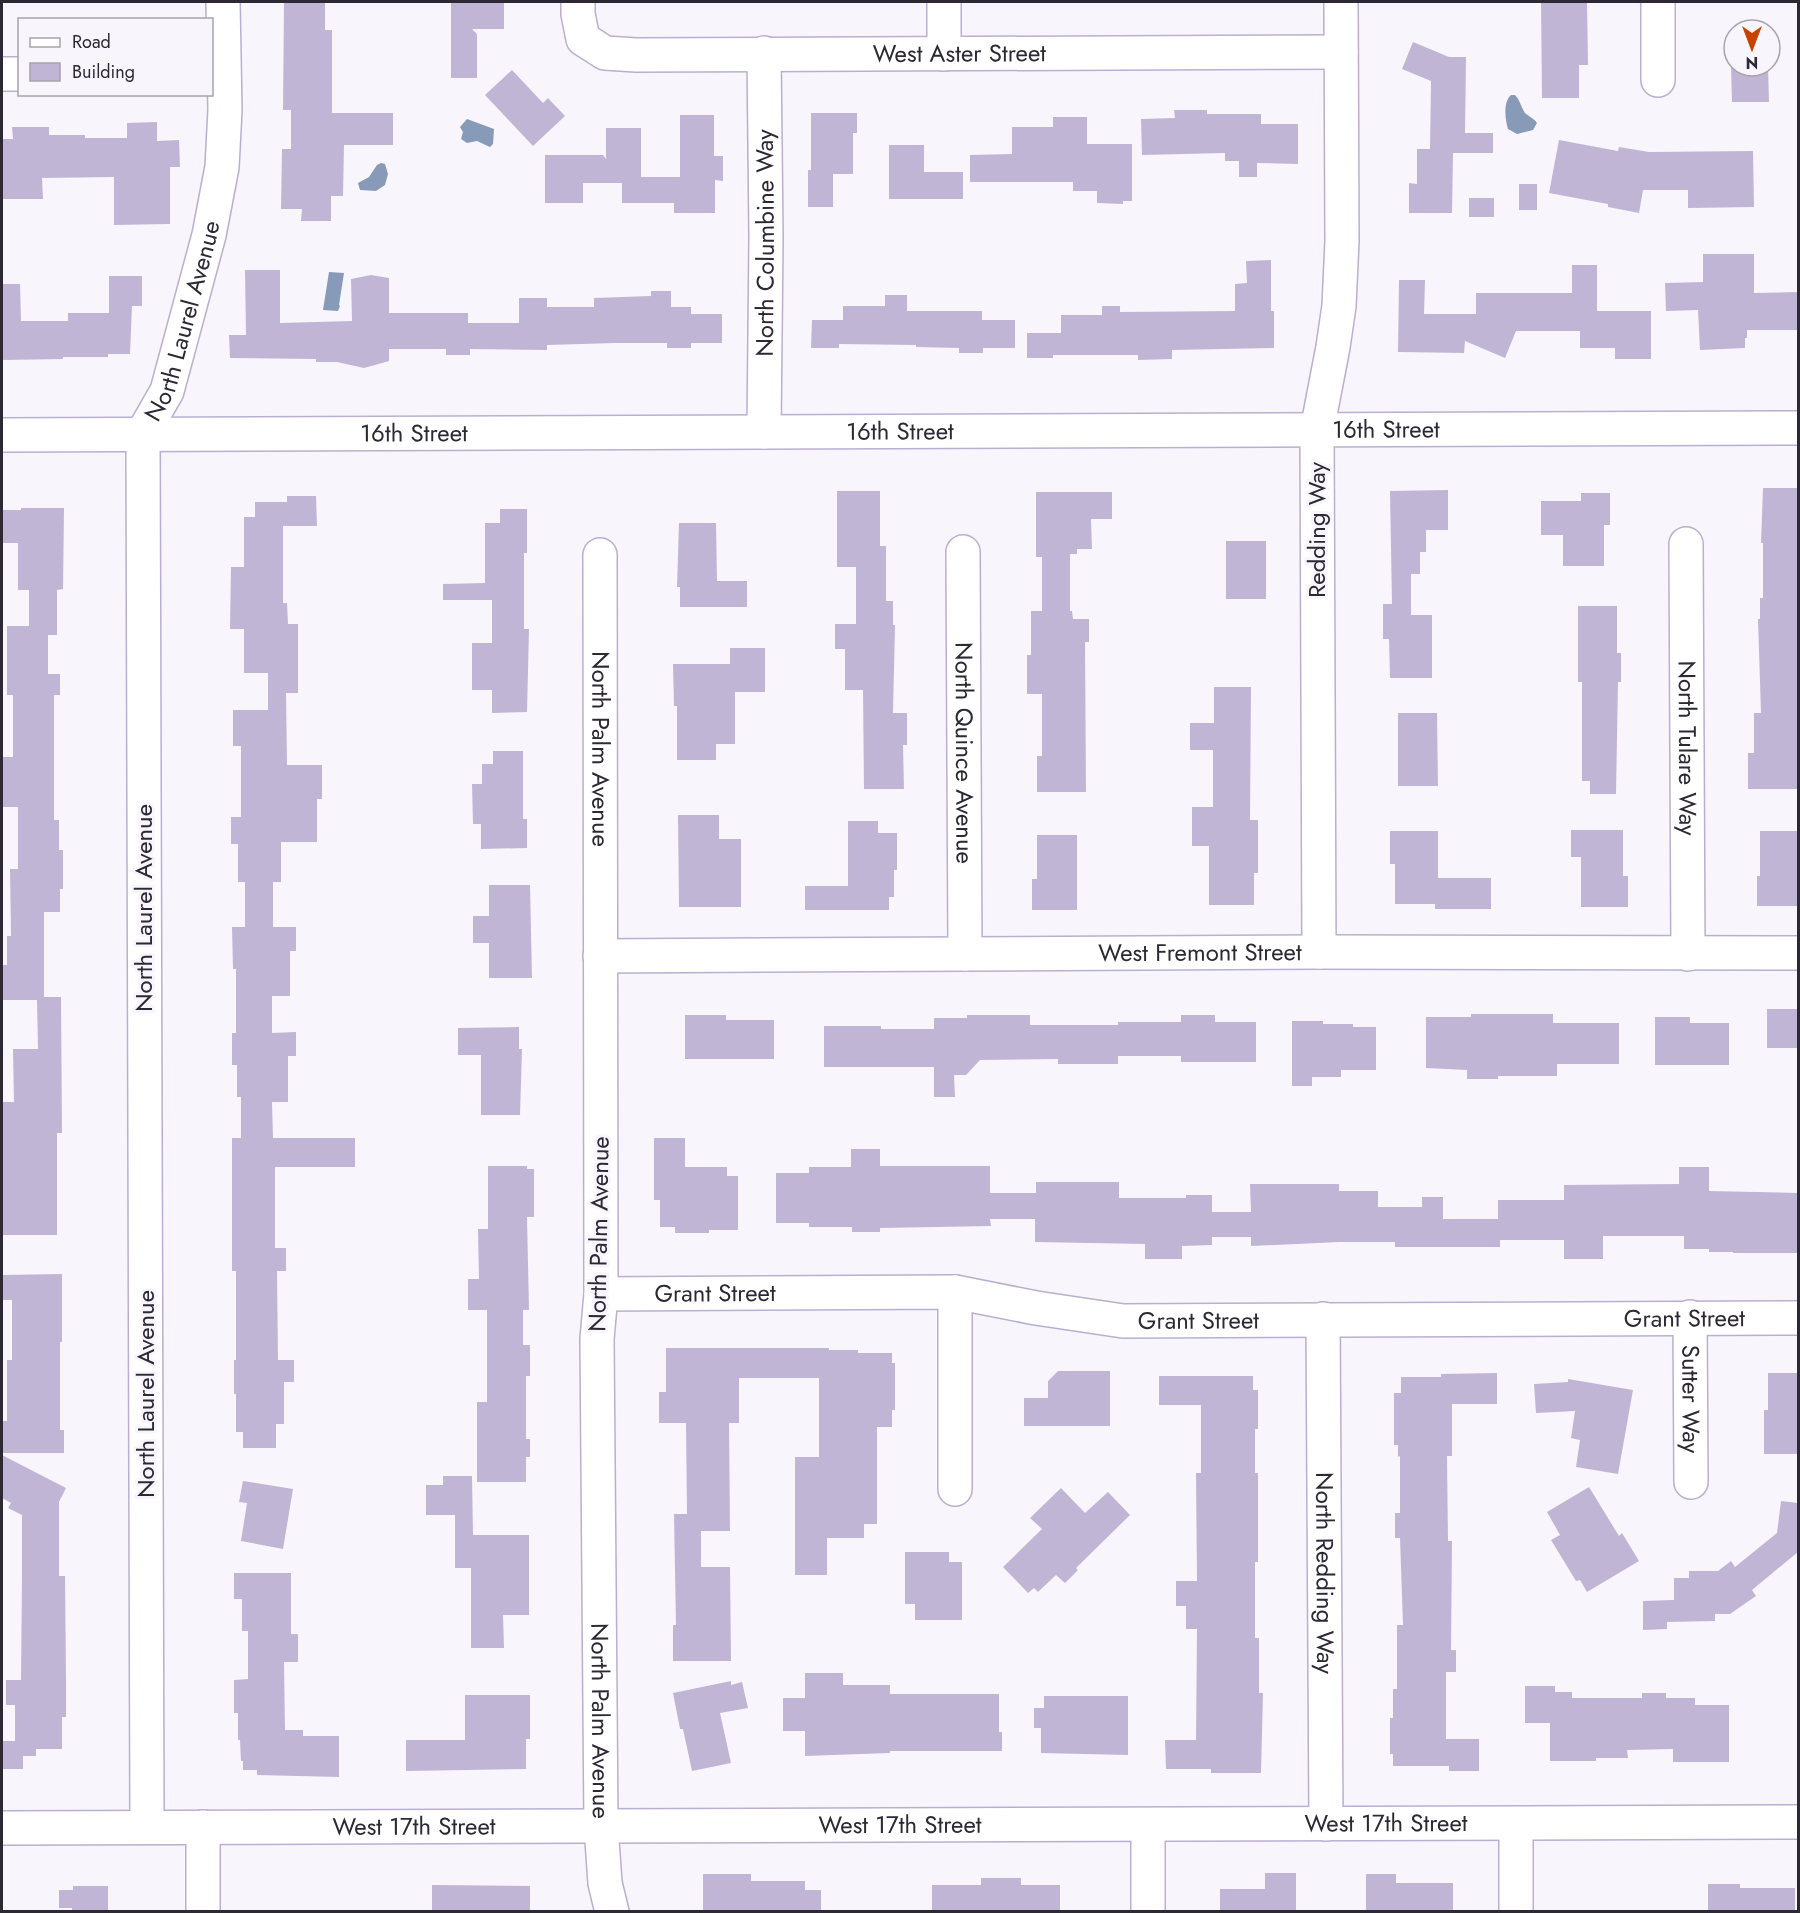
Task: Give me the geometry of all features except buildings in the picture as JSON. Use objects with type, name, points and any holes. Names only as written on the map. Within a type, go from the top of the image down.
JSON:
[{"type":"street","name":"North Laurel Avenue","points":[[147,1827],[143,433],[167,391],[209,235],[224,148],[218,69],[223,2]]},
{"type":"street","name":"West Aster Street","points":[[578,2],[583,39],[605,53],[1341,52]]},
{"type":"street","points":[[944,2],[944,54]]},
{"type":"street","name":"Redding Way","points":[[1319,952],[1317,430],[1339,306],[1342,242],[1341,2]]},
{"type":"street","points":[[1658,2],[1658,80]]},
{"type":"street","name":"North Columbine Way","points":[[764,53],[766,238],[764,432]]},
{"type":"street","points":[[2,74],[18,74]]},
{"type":"street","name":"16th Street","points":[[2,435],[1798,428]]},
{"type":"street","name":"North Tulare Way","points":[[1686,544],[1688,954]]},
{"type":"street","name":"North Quince Avenue","points":[[963,552],[965,954]]},
{"type":"street","name":"North Palm Avenue","points":[[600,555],[601,1294],[597,1339],[601,1826],[604,1882],[612,1911]]},
{"type":"street","name":"West Fremont Street","points":[[600,956],[1319,952],[1798,953]]},
{"type":"street","points":[[955,1292],[955,1489]]},
{"type":"street","name":"Grant Street","points":[[601,1294],[955,1292],[1036,1308],[1123,1321],[1798,1318]]},
{"type":"street","name":"Sutter Way","points":[[1690,1317],[1691,1482]]},
{"type":"street","name":"North Redding Way","points":[[1323,1319],[1326,1824]]},
{"type":"street","name":"West 17th Street","points":[[2,1828],[1798,1822]]},
{"type":"street","points":[[1516,1824],[1516,1911]]},
{"type":"street","points":[[1148,1825],[1148,1911]]},
{"type":"street","points":[[203,1827],[203,1911]]},
{"type":"water","points":[[1511,95],[1515,95],[1525,113],[1537,123],[1533,130],[1517,134],[1508,129],[1506,106]]},
{"type":"water","points":[[467,119],[494,129],[493,144],[490,147],[477,141],[467,143],[461,139],[463,132],[460,127]]},
{"type":"water","points":[[381,163],[385,164],[388,174],[385,185],[376,191],[360,190],[358,183],[369,177]]},
{"type":"water","points":[[329,272],[344,273],[338,311],[323,310]]}]
